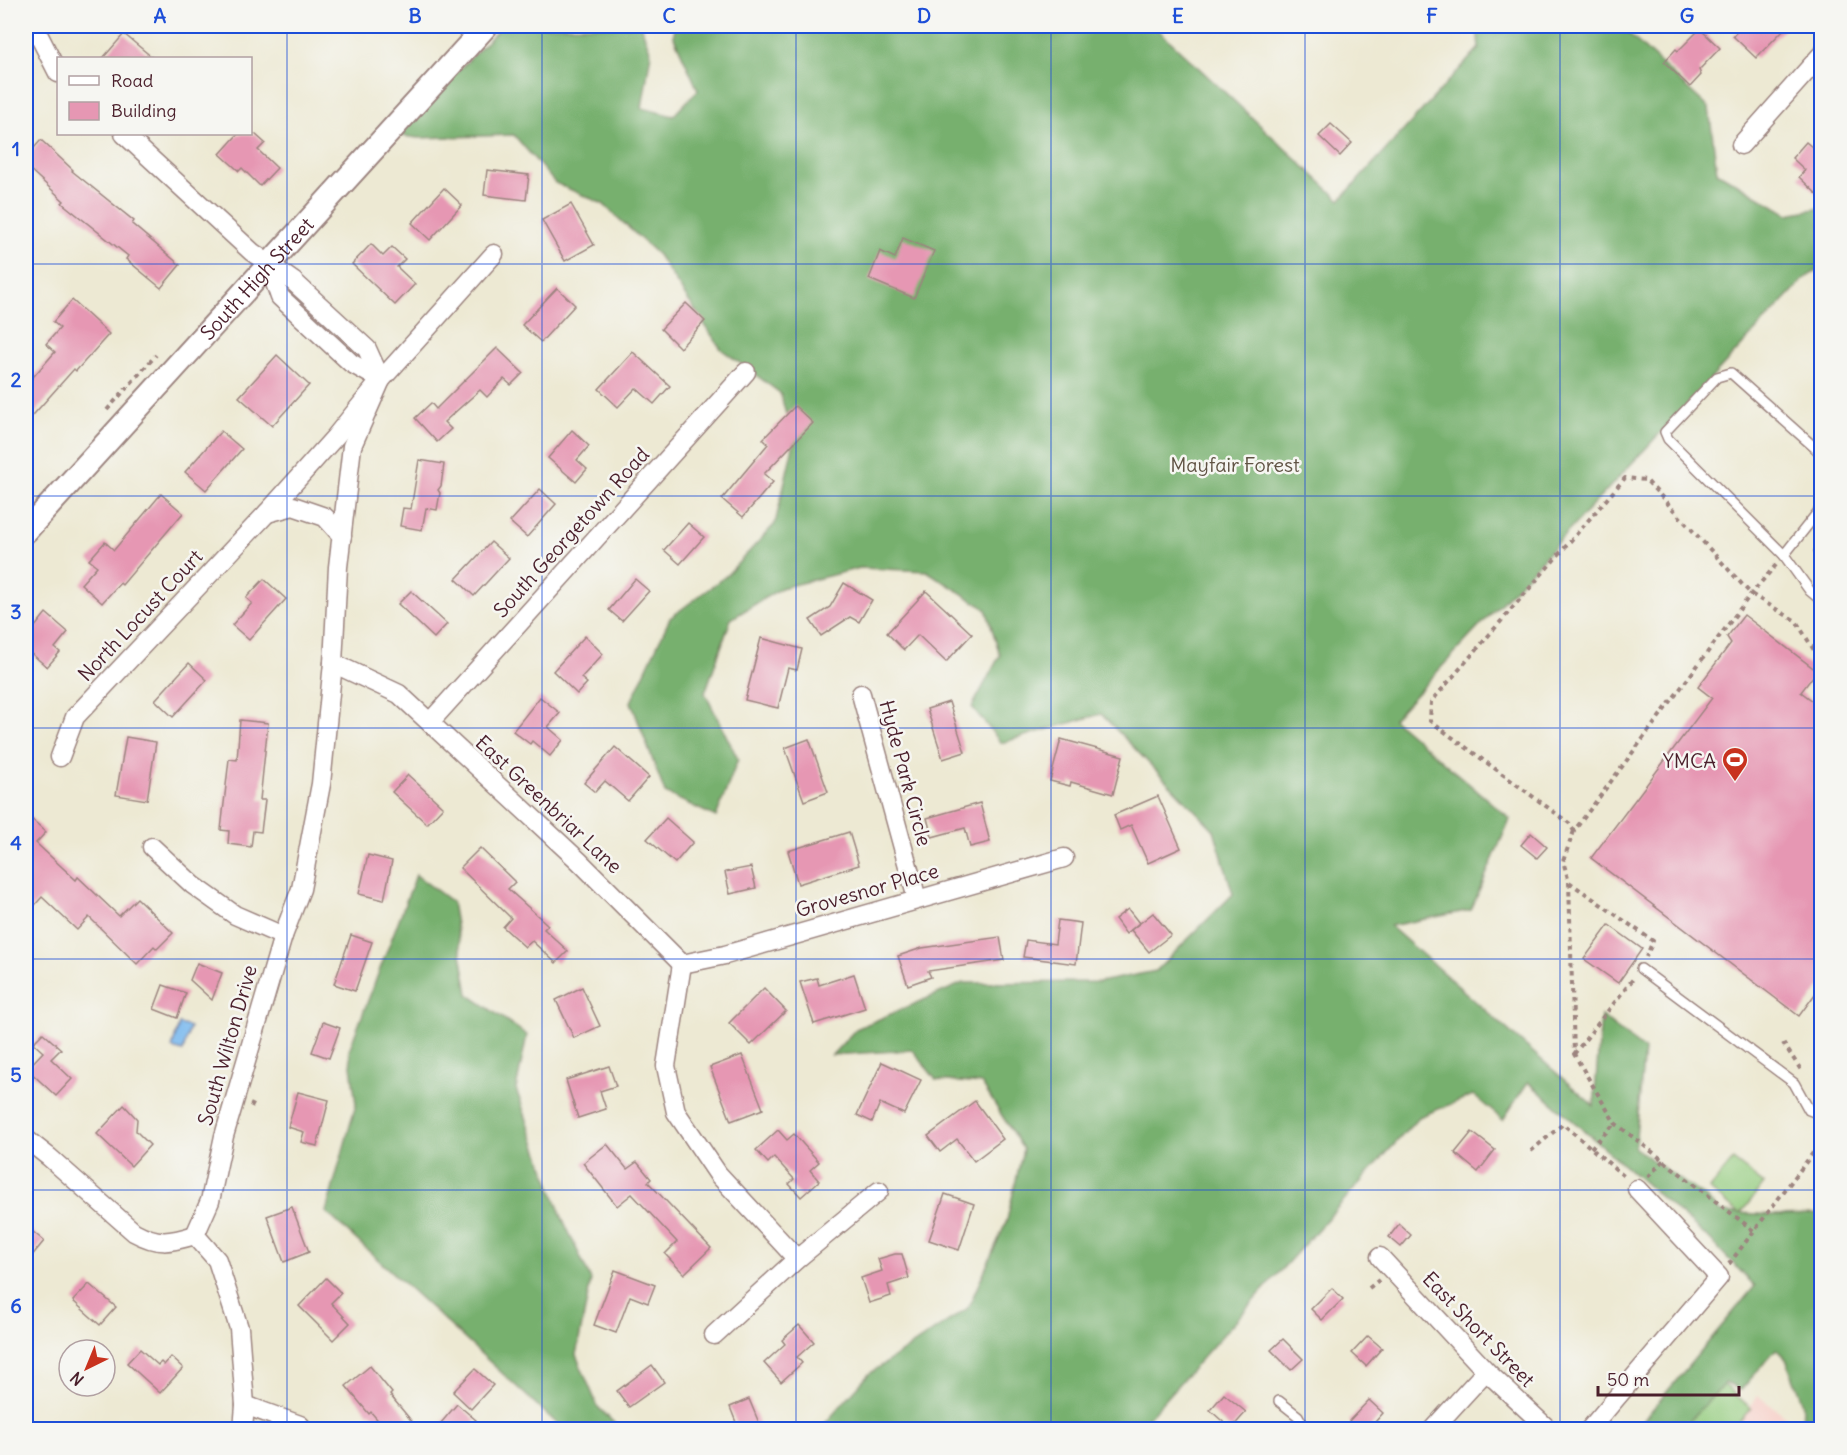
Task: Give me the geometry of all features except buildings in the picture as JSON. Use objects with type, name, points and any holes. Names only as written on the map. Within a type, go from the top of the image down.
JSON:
[{"type":"street","points":[[34,26],[57,71]]},
{"type":"street","name":"South High Street","points":[[26,531],[486,26]]},
{"type":"street","points":[[1741,145],[1821,54]]},
{"type":"street","points":[[125,135],[269,266],[293,281],[367,349],[381,380],[352,446],[342,536],[333,663]]},
{"type":"street","name":"North Locust Court","points":[[60,757],[75,717],[267,513],[335,437],[381,380],[494,254]]},
{"type":"street","name":"South Georgetown Road","points":[[430,722],[746,372]]},
{"type":"street","points":[[267,513],[293,506],[325,517],[342,536]]},
{"type":"street","name":"East Greenbriar Lane","points":[[333,663],[399,694],[579,861],[682,964]]},
{"type":"street","name":"South Wilton Drive","points":[[195,1235],[210,1201],[224,1136],[283,936],[301,889],[321,784],[333,663]]},
{"type":"street","name":"Hyde Park Circle","points":[[861,694],[917,899]]},
{"type":"street","points":[[152,847],[193,885],[235,915],[283,936]]},
{"type":"street","name":"Grovesnor Place","points":[[682,964],[725,954],[1064,858]]},
{"type":"street","points":[[682,964],[666,1066],[676,1112],[718,1174],[797,1259]]},
{"type":"street","points":[[26,1139],[134,1232],[149,1241],[170,1243],[195,1235],[217,1260],[239,1328],[245,1405],[243,1430]]},
{"type":"street","points":[[1589,1430],[1719,1277],[1637,1189]]},
{"type":"street","points":[[714,1335],[797,1259],[879,1191]]},
{"type":"street","name":"East Short Street","points":[[1380,1257],[1486,1371],[1549,1430]]},
{"type":"street","points":[[1432,1430],[1486,1371]]},
{"type":"street","points":[[245,1405],[300,1425],[304,1430]]},
{"type":"lane","points":[[1821,454],[1731,373],[1717,377],[1665,432],[1668,439],[1784,555],[1810,591],[1821,602]]},
{"type":"lane","points":[[1784,555],[1821,507]]},
{"type":"lane","points":[[1641,969],[1794,1083],[1809,1110],[1821,1116]]},
{"type":"lane","points":[[1279,1401],[1298,1416],[1306,1430]]},
{"type":"path","points":[[1574,831],[1569,823],[1430,721],[1431,702],[1625,478],[1646,480],[1751,594],[1796,621],[1821,663]]},
{"type":"path","points":[[1821,543],[1815,550],[1821,558]]},
{"type":"path","points":[[1754,1231],[1615,1123],[1574,1054],[1569,882],[1563,861],[1574,831],[1751,594],[1784,555]]},
{"type":"path","points":[[1569,882],[1653,941]]},
{"type":"path","points":[[1574,1054],[1641,969]]},
{"type":"path","points":[[1591,1148],[1615,1123]]},
{"type":"path","points":[[1531,1151],[1563,1124],[1637,1189]]},
{"type":"path","points":[[1719,1277],[1821,1141]]},
{"type":"shaded area","points":[[1758,1396],[1804,1429],[1730,1430]]},
{"type":"green space","name":"Mayfair Forest","points":[[502,26],[641,26],[651,53],[642,108],[673,116],[698,90],[674,37],[674,26],[1154,26],[1340,200],[1479,48],[1477,26],[1631,26],[1629,34],[1709,108],[1717,172],[1788,214],[1821,208],[1821,268],[1805,278],[1393,719],[1510,819],[1471,910],[1390,926],[1594,1106],[1601,1016],[1644,1050],[1635,1148],[1705,1197],[1720,1212],[1774,1215],[1820,1214],[1821,1211],[1821,1429],[1802,1429],[1803,1404],[1786,1359],[1776,1349],[1741,1390],[1725,1383],[1682,1429],[1636,1429],[1755,1286],[1710,1240],[1528,1082],[1503,1120],[1473,1095],[1419,1117],[1138,1429],[820,1429],[869,1374],[968,1308],[1007,1220],[1023,1149],[982,1084],[936,1080],[913,1050],[832,1055],[856,1029],[963,983],[1099,982],[1156,971],[1233,894],[1214,830],[1101,714],[1001,743],[972,707],[1000,655],[986,609],[927,571],[860,568],[781,588],[731,619],[705,693],[738,759],[716,817],[665,793],[631,702],[670,618],[727,575],[775,524],[794,442],[780,393],[721,349],[658,255],[603,204],[555,183],[514,135],[418,138],[396,135]]},
{"type":"green space","points":[[416,875],[452,902],[468,994],[527,1035],[516,1089],[561,1215],[591,1280],[576,1355],[598,1407],[620,1429],[563,1429],[326,1212],[356,1104],[349,1050]]},
{"type":"green space","points":[[1733,1160],[1764,1184],[1740,1214],[1709,1189]]},
{"type":"green space","points":[[1721,1382],[1751,1408],[1733,1429],[1681,1430]]},
{"type":"water","points":[[179,1024],[190,1027],[183,1051],[172,1048]]},
{"type":"place","name":"YMCA","points":[[1735,783]]}]
